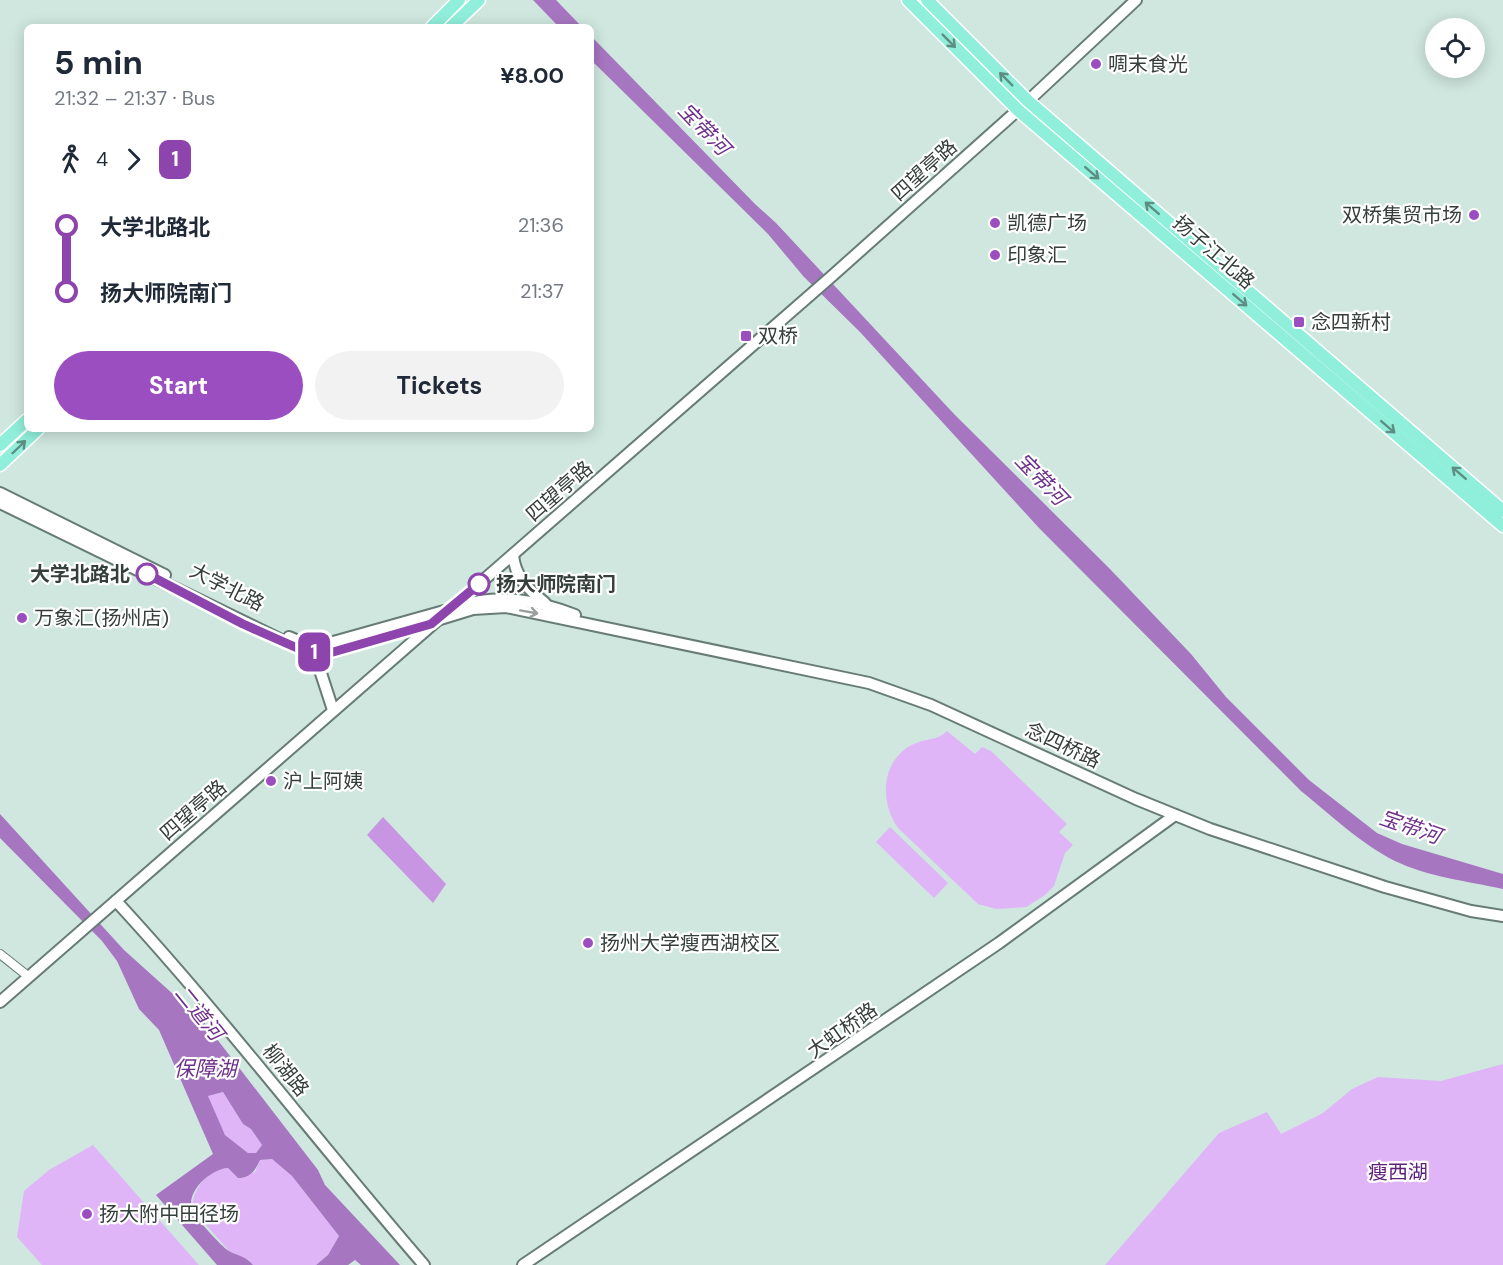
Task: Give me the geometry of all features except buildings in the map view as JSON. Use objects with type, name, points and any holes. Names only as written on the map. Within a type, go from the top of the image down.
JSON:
[{"type":"main road","points":[[435,24],[459,0]]},
{"type":"main road","points":[[454,24],[479,0]]},
{"type":"main road","name":"扬子江北路","points":[[908,0],[1018,110],[1503,526]]},
{"type":"main road","name":"扬子江北路","points":[[927,0],[1028,101],[1503,511]]},
{"type":"main road","points":[[0,445],[24,423]]},
{"type":"main road","points":[[0,465],[35,432]]},
{"type":"street","name":"四望亭路","points":[[0,1002],[832,276],[1028,101],[1136,0]]},
{"type":"street","name":"大学北路","points":[[0,493],[246,618],[308,645],[326,644],[449,609]]},
{"type":"street","name":"大学北路","points":[[0,503],[304,651],[326,654],[431,624]]},
{"type":"street","points":[[513,555],[514,568],[525,587],[545,603]]},
{"type":"street","name":"念四桥路","points":[[449,609],[478,600],[506,598],[545,603],[603,626]]},
{"type":"street","name":"念四桥路","points":[[431,624],[473,609],[506,608],[603,626],[869,683],[931,705],[1210,829],[1385,887],[1471,911],[1503,916]]},
{"type":"street","points":[[304,651],[318,664],[333,710]]},
{"type":"street","name":"大虹桥路","points":[[523,1265],[980,956],[1175,815]]},
{"type":"street","name":"柳湖路","points":[[116,901],[179,969],[347,1176],[424,1265]]},
{"type":"street","points":[[0,954],[29,977]]},
{"type":"green space","points":[[947,731],[975,754],[982,747],[991,751],[1067,824],[1059,832],[1073,845],[1065,853],[1054,886],[1045,895],[1026,907],[996,909],[978,904],[898,828],[892,817],[888,806],[886,782],[895,760],[914,744]]},
{"type":"green space","points":[[890,827],[948,883],[934,898],[876,842]]},
{"type":"green space","name":"瘦西湖","points":[[1503,1064],[1503,1265],[1105,1265],[1219,1133],[1267,1112],[1281,1134],[1323,1113],[1352,1089],[1378,1077],[1441,1081]]},
{"type":"green space","points":[[223,1092],[243,1124],[251,1129],[262,1145],[256,1153],[248,1153],[225,1135],[207,1096]]},
{"type":"green space","name":"扬大附中田径场","points":[[93,1145],[199,1265],[42,1265],[17,1237],[24,1191],[49,1170]]},
{"type":"green space","points":[[272,1159],[292,1176],[339,1236],[328,1255],[316,1265],[253,1265],[249,1260],[229,1251],[192,1209],[198,1188],[207,1176],[220,1169],[228,1168],[238,1178],[255,1172],[260,1160]]},
{"type":"shaded area","points":[[383,817],[446,884],[433,903],[367,835]]},
{"type":"water","points":[[533,0],[556,0],[579,24],[556,24]]},
{"type":"water","points":[[594,39],[776,223],[955,415],[1109,568],[1191,654],[1226,697],[1309,780],[1377,833],[1402,844],[1503,874],[1503,889],[1434,875],[1395,861],[1358,838],[1301,791],[1039,528],[860,332],[804,277],[768,234],[594,63]]},
{"type":"water","name":"保障湖","points":[[0,814],[124,950],[203,1021],[318,1170],[325,1185],[400,1265],[361,1265],[355,1260],[348,1265],[316,1265],[328,1255],[339,1236],[292,1176],[272,1159],[260,1160],[252,1173],[242,1178],[238,1178],[228,1168],[221,1169],[214,1172],[196,1188],[191,1202],[194,1213],[225,1248],[245,1258],[253,1265],[217,1265],[156,1195],[213,1154],[159,1030],[139,1009],[117,961],[102,941],[0,838]],"holes":[[[223,1092],[243,1124],[251,1129],[262,1145],[256,1153],[248,1153],[225,1135],[208,1096]]]},
{"type":"bus line","name":"1","points":[[147,574],[243,624],[304,651],[326,654],[431,624],[479,584]]},
{"type":"place","name":"啁末食光","points":[[1096,64]]},
{"type":"place","name":"双桥集贸市场","points":[[1474,215]]},
{"type":"place","name":"凯德广场","points":[[995,223]]},
{"type":"place","name":"印象汇","points":[[995,255]]},
{"type":"place","name":"念四新村","points":[[1299,322]]},
{"type":"place","name":"双桥","points":[[746,336]]},
{"type":"place","name":"大学北路北","points":[[147,574]]},
{"type":"place","name":"扬大师院南门","points":[[479,584]]},
{"type":"place","name":"万象汇(扬州店)","points":[[22,618]]},
{"type":"place","name":"沪上阿姨","points":[[271,781]]},
{"type":"place","name":"扬州大学瘦西湖校区","points":[[588,943]]},
{"type":"place","name":"扬大附中田径场","points":[[87,1214]]},
{"type":"water label","name":"宝带河","points":[[704,129]]},
{"type":"water label","name":"宝带河","points":[[1041,479]]},
{"type":"water label","name":"宝带河","points":[[1410,827]]},
{"type":"water label","name":"二道河","points":[[199,1013]]}]
